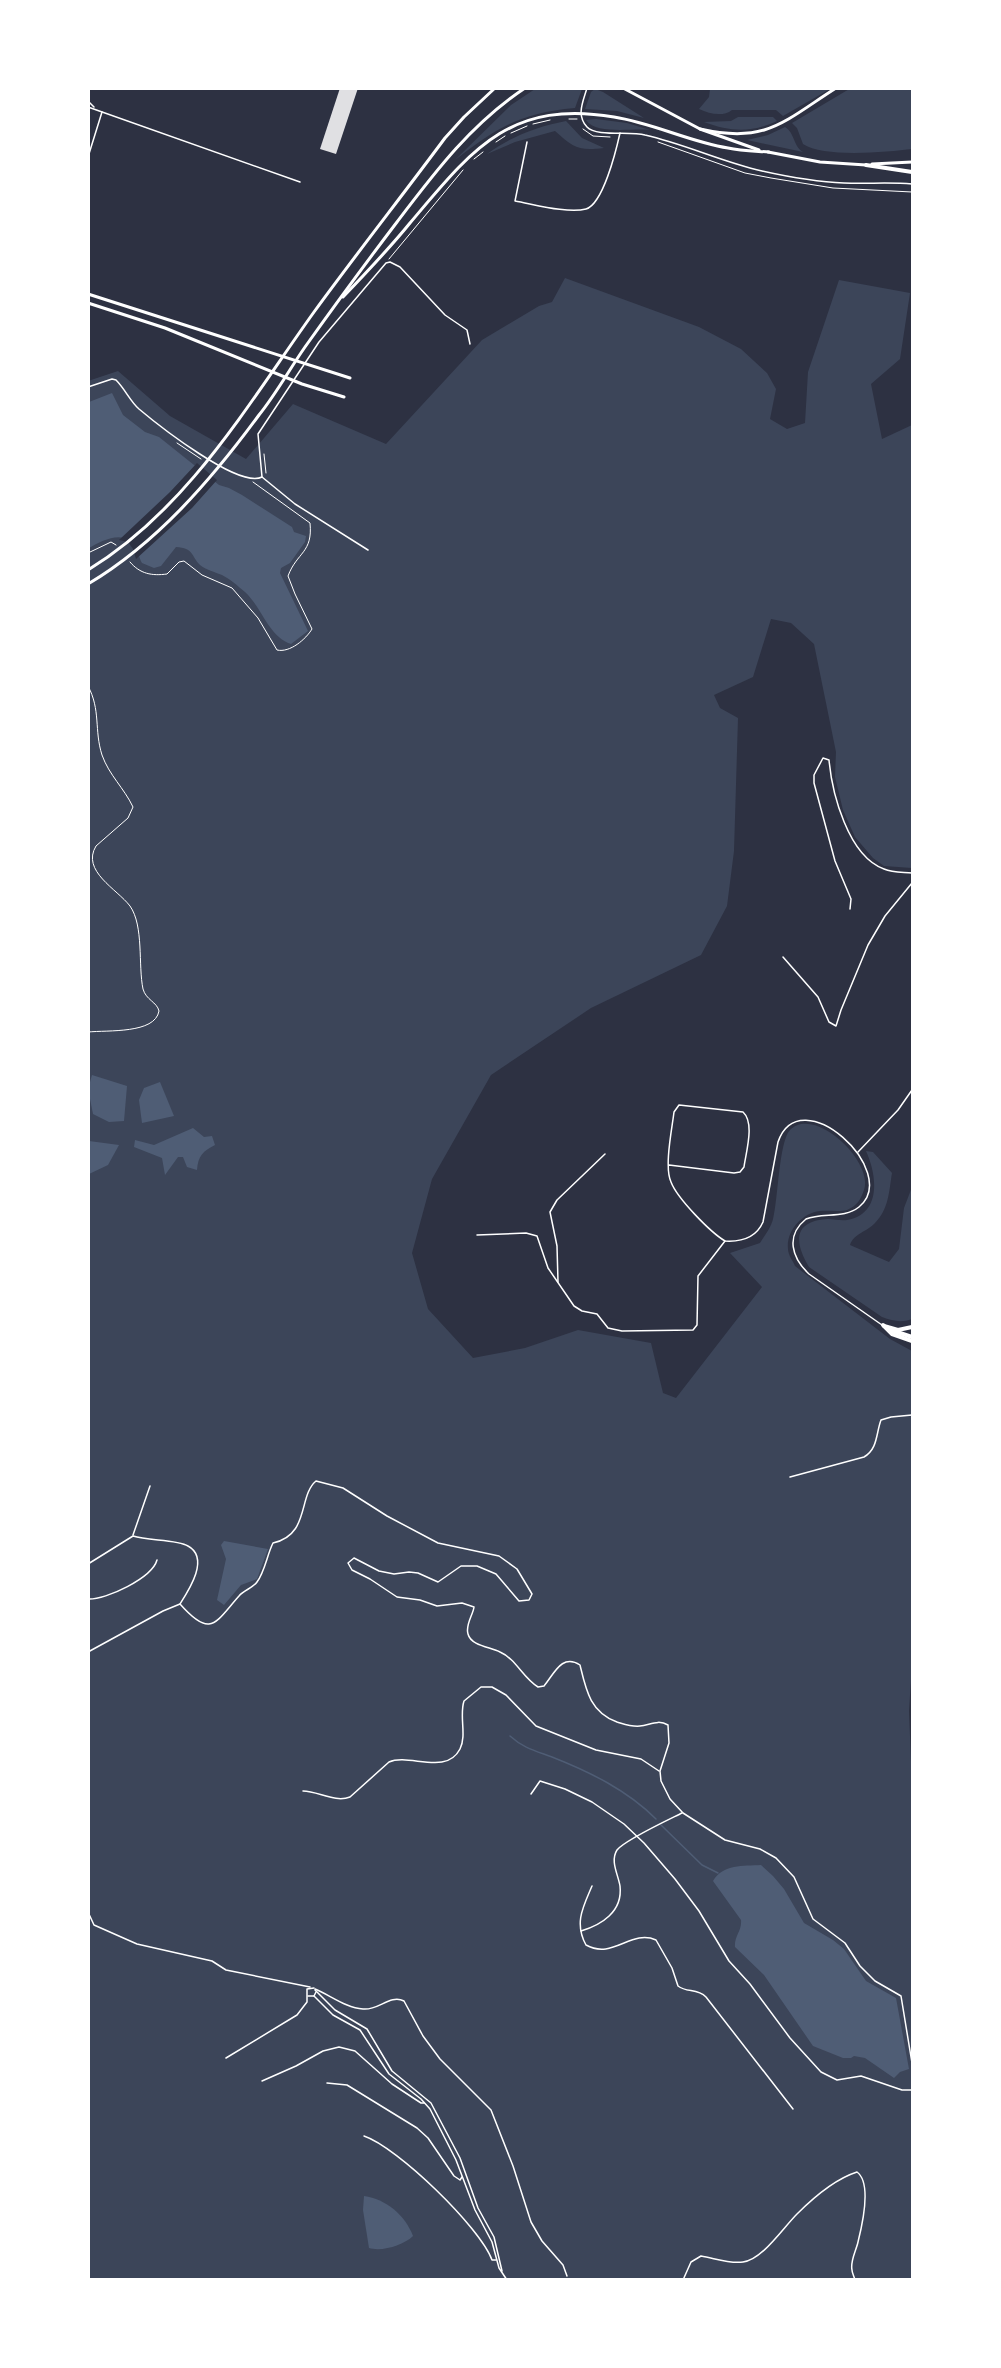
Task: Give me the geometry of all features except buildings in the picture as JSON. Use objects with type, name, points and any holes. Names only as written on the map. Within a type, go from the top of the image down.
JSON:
[{"type":"highway","points":[[866,165],[912,172]]},
{"type":"highway","points":[[883,1325],[898,1330],[912,1327]]},
{"type":"highway","points":[[883,1325],[892,1334],[912,1341]]},
{"type":"highway","points":[[883,1325],[912,1341]]},
{"type":"main road","points":[[88,570],[155,517],[200,470],[445,138],[495,88]]},
{"type":"main road","points":[[88,584],[108,572],[180,510],[231,453],[339,300],[452,151],[490,114],[525,88]]},
{"type":"main road","points":[[623,88],[700,129],[769,152]]},
{"type":"main road","points":[[700,129],[735,135],[762,133],[836,88]]},
{"type":"main road","points":[[339,300],[382,256],[468,156],[499,133],[540,117],[571,113],[632,120],[727,148],[769,152],[820,162],[866,165],[912,162]]},
{"type":"main road","points":[[88,294],[350,378]]},
{"type":"main road","points":[[88,303],[165,328],[302,384],[344,397]]},
{"type":"street","points":[[587,88],[581,112],[585,125],[593,132],[651,136],[723,160],[772,173],[842,183],[912,184]]},
{"type":"street","points":[[88,101],[95,108]]},
{"type":"street","points":[[88,107],[300,182]]},
{"type":"street","points":[[88,158],[103,111]]},
{"type":"street","points":[[527,142],[515,201],[566,209],[585,209],[593,206],[599,198],[621,133]]},
{"type":"street","points":[[368,550],[296,504],[263,478],[258,434],[312,352],[347,307],[386,263],[390,262],[400,267],[445,315],[467,330],[470,344]]},
{"type":"street","points":[[88,387],[112,379],[116,380],[140,409],[202,456],[254,480],[263,478]]},
{"type":"street","points":[[850,909],[851,899],[835,861],[814,783],[813,775],[823,758],[829,760],[837,802],[845,825],[855,842],[869,860],[879,867],[912,873]]},
{"type":"street","points":[[783,957],[818,997],[829,1022],[836,1026],[868,945],[885,916],[912,883]]},
{"type":"street","points":[[912,982],[912,993]]},
{"type":"street","points":[[857,1153],[898,1110],[912,1089]]},
{"type":"street","points":[[669,1166],[740,1172],[744,1167],[749,1125],[746,1114],[679,1105],[674,1112],[669,1166],[670,1182],[706,1226],[725,1240],[750,1237],[760,1228],[766,1209],[778,1142],[789,1126],[801,1120],[815,1121],[830,1128],[857,1153],[866,1168],[869,1179],[868,1191],[862,1204],[852,1211],[806,1219],[797,1227],[792,1245],[796,1258],[809,1274],[883,1325]]},
{"type":"street","points":[[558,1282],[557,1246],[550,1212],[557,1200],[605,1154]]},
{"type":"street","points":[[477,1235],[526,1233],[537,1236],[548,1268],[574,1306],[582,1311],[597,1314],[608,1328],[622,1331],[691,1330],[697,1325],[698,1276],[725,1240]]},
{"type":"street","points":[[790,1477],[870,1454],[876,1443],[881,1420],[912,1415]]},
{"type":"street","points":[[180,1604],[196,1620],[206,1624],[214,1623],[223,1617],[241,1593],[258,1581],[273,1543],[278,1542],[296,1528],[303,1513],[310,1486],[316,1481],[333,1484],[359,1497],[387,1516],[438,1543],[487,1552],[509,1562],[517,1569],[532,1591],[531,1598],[527,1602],[515,1598],[496,1574],[477,1566],[461,1566],[438,1582],[418,1573],[394,1574],[379,1571],[354,1558],[348,1563],[352,1570],[398,1597],[420,1600],[437,1606],[462,1604],[474,1606],[467,1633],[470,1639],[506,1655],[527,1681],[538,1687],[544,1686],[563,1663],[578,1663],[590,1702],[607,1718],[633,1726],[659,1722],[668,1725],[669,1743],[660,1771],[664,1790],[683,1813],[725,1840],[760,1849],[776,1858],[794,1877],[813,1919],[845,1943],[860,1966],[875,1981],[901,1996],[912,2063]]},
{"type":"street","points":[[88,1564],[133,1536],[150,1486]]},
{"type":"street","points":[[88,1652],[180,1604],[191,1585],[198,1561],[193,1550],[181,1544],[133,1536]]},
{"type":"street","points":[[88,1599],[98,1599],[114,1593],[152,1570],[157,1560]]},
{"type":"street","points":[[303,1791],[314,1791],[344,1800],[388,1762],[402,1759],[430,1763],[453,1758],[462,1741],[461,1717],[464,1701],[482,1688],[492,1687],[506,1695],[536,1726],[596,1750],[641,1759],[660,1771]]},
{"type":"street","points":[[531,1794],[540,1781],[565,1789],[609,1814],[638,1837],[675,1879],[699,1911],[729,1961],[750,1984],[790,2038],[821,2072],[837,2080],[861,2076],[902,2090],[912,2090]]},
{"type":"street","points":[[581,1931],[604,1922],[611,1915],[620,1892],[615,1853],[623,1844],[683,1813]]},
{"type":"street","points":[[592,1886],[579,1918],[586,1945],[599,1950],[614,1948],[641,1937],[656,1940],[672,1968],[678,1986],[683,1990],[697,1990],[706,1997],[793,2109]]},
{"type":"street","points":[[88,1912],[94,1925],[136,1944],[212,1961],[226,1970],[310,1987],[362,2009],[378,2007],[395,1999],[404,2001],[423,2036],[440,2060],[491,2110],[513,2166],[531,2222],[542,2241],[563,2265],[567,2276]]},
{"type":"street","points":[[226,2058],[293,2019],[301,2012],[308,1996],[306,1992],[310,1987]]},
{"type":"street","points":[[314,1996],[315,1989]]},
{"type":"street","points":[[315,1989],[342,2015],[367,2029],[392,2071],[431,2103],[460,2158],[478,2208],[494,2237],[502,2272]]},
{"type":"street","points":[[308,1996],[314,1996],[333,2014],[360,2030],[389,2074],[425,2103],[447,2142],[507,2280]]},
{"type":"street","points":[[328,2002],[328,1998],[333,1997]]},
{"type":"street","points":[[261,2081],[296,2066],[323,2050],[339,2047],[355,2051],[392,2084],[421,2103],[425,2103]]},
{"type":"street","points":[[327,2083],[347,2085],[417,2128],[436,2148],[454,2176],[460,2180],[462,2177]]},
{"type":"street","points":[[364,2136],[386,2148],[415,2171],[474,2231],[492,2260],[496,2259]]},
{"type":"street","points":[[683,2280],[691,2262],[701,2256],[733,2262],[755,2258],[799,2213],[829,2188],[857,2172],[863,2177],[865,2187],[859,2239],[852,2262],[855,2280]]},
{"type":"lane","points":[[88,686],[95,699],[99,721],[98,738],[103,757],[109,773],[133,807],[128,818],[96,846],[92,862],[96,871],[126,902],[134,914],[143,987],[147,998],[157,1005],[159,1011],[158,1018],[144,1027],[88,1032]]},
{"type":"path","points":[[568,119],[579,119],[586,132],[593,136],[614,137]]},
{"type":"path","points":[[491,145],[527,126],[550,120]]},
{"type":"path","points":[[649,139],[745,173],[833,188],[912,192]]},
{"type":"path","points":[[470,163],[484,151]]},
{"type":"path","points":[[386,263],[462,171]]},
{"type":"path","points":[[171,438],[208,463]]},
{"type":"path","points":[[258,484],[266,473],[264,454]]},
{"type":"path","points":[[128,559],[139,570],[154,575],[167,574],[179,562],[184,561],[202,575],[229,585],[258,618],[278,650],[290,649],[307,636],[312,629],[294,594],[288,576],[308,547],[310,523],[251,481]]},
{"type":"path","points":[[88,553],[111,542],[118,546]]},
{"type":"shaded area","points":[[710,88],[830,89],[783,116],[776,110],[732,110],[721,114],[699,109],[709,97]]},
{"type":"shaded area","points":[[851,88],[912,89],[912,149],[840,153],[803,144],[797,128],[792,123]]},
{"type":"shaded area","points":[[535,89],[582,89],[575,108],[539,114],[510,124],[497,130],[455,160],[511,105]]},
{"type":"shaded area","points":[[595,89],[644,118],[617,111],[585,109],[591,92]]},
{"type":"shaded area","points":[[738,117],[773,117],[777,121],[758,128],[741,130],[723,128],[704,122],[731,121]]},
{"type":"shaded area","points":[[586,120],[627,123],[650,130],[598,128]]},
{"type":"shaded area","points":[[566,121],[582,138],[604,148],[577,147],[555,131],[515,142],[487,154],[525,133]]},
{"type":"shaded area","points":[[785,127],[803,152],[747,140],[768,135]]},
{"type":"shaded area","points":[[565,278],[699,327],[741,349],[767,373],[776,389],[770,419],[787,429],[805,423],[808,372],[839,280],[910,293],[900,359],[871,384],[882,439],[912,425],[912,868],[884,866],[873,858],[855,837],[843,810],[835,777],[836,752],[814,644],[791,623],[771,619],[753,677],[714,695],[720,708],[738,718],[734,851],[727,906],[701,955],[591,1008],[491,1075],[432,1179],[412,1253],[428,1309],[473,1358],[525,1348],[578,1330],[651,1343],[663,1393],[676,1398],[762,1287],[730,1253],[760,1243],[771,1226],[783,1146],[790,1130],[801,1124],[814,1125],[827,1131],[852,1152],[860,1165],[865,1178],[864,1190],[858,1202],[847,1210],[813,1212],[801,1219],[792,1230],[788,1249],[795,1266],[890,1339],[912,1351],[912,1664],[909,1711],[912,1786],[912,2279],[89,2279],[88,381],[118,371],[170,416],[246,459],[293,404],[386,444],[482,340],[539,306],[552,302]]},
{"type":"shaded area","points":[[112,393],[123,415],[145,432],[159,437],[219,485],[242,495],[292,527],[294,532],[306,536],[305,542],[290,563],[281,568],[280,573],[308,631],[291,644],[283,640],[271,629],[245,592],[225,577],[202,567],[186,549],[176,547],[161,566],[154,568],[142,563],[137,549],[127,539],[121,537],[107,539],[89,548],[89,402]]},
{"type":"shaded area","points":[[92,1075],[127,1086],[124,1121],[109,1122],[93,1114],[88,1089]]},
{"type":"shaded area","points":[[160,1082],[174,1116],[142,1123],[139,1100],[144,1088]]},
{"type":"shaded area","points":[[193,1128],[204,1137],[212,1136],[215,1145],[202,1154],[197,1170],[187,1167],[183,1157],[178,1157],[165,1175],[162,1158],[134,1147],[135,1140],[154,1145]]},
{"type":"shaded area","points":[[89,1141],[119,1145],[108,1165],[89,1174]]},
{"type":"shaded area","points":[[866,1151],[873,1152],[892,1173],[889,1193],[880,1218],[854,1238],[850,1245],[889,1262],[899,1249],[904,1208],[912,1187],[912,1319],[897,1321],[882,1317],[809,1267],[801,1249],[800,1234],[808,1224],[828,1219],[847,1220],[866,1210],[874,1192],[874,1182]]},
{"type":"shaded area","points":[[224,1541],[268,1549],[257,1579],[241,1585],[224,1605],[217,1600],[226,1559],[221,1545]]},
{"type":"shaded area","points":[[761,1865],[784,1889],[804,1923],[844,1949],[866,1981],[896,1998],[909,2069],[900,2072],[894,2078],[865,2058],[854,2056],[843,2058],[813,2046],[764,1975],[735,1947],[741,1920],[713,1881],[722,1871],[728,1869]]},
{"type":"shaded area","points":[[364,2196],[387,2204],[394,2209],[410,2228],[413,2236],[392,2247],[369,2248],[363,2210]]},
{"type":"pier","points":[[197,463],[217,480],[192,508],[136,559],[128,542],[119,540]]},
{"type":"waterway","points":[[510,1736],[525,1746],[607,1783],[633,1799],[656,1819]]},
{"type":"waterway","points":[[661,1825],[702,1865],[718,1873]]}]
